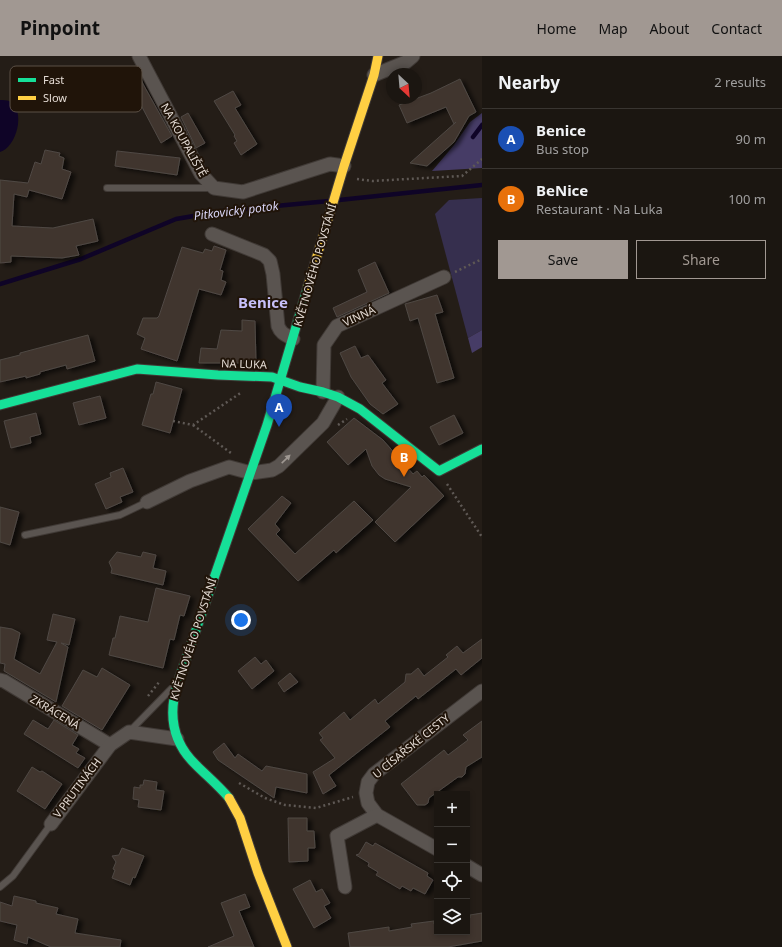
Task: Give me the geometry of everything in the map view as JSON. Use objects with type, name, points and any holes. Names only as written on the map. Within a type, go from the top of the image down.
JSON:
[{"type":"street","name":"NA KOUPALIŠTĚ","points":[[139,56],[201,174],[214,188],[243,192],[330,164],[342,172]]},
{"type":"street","name":"KVĚTNOVÉHO POVSTÁNÍ","points":[[287,947],[270,907],[233,803],[224,790],[191,762],[177,739],[172,718],[173,694],[251,473],[281,380],[330,211],[374,75],[378,56]]},
{"type":"street","points":[[374,75],[406,62],[413,56]]},
{"type":"street","points":[[212,234],[264,255],[270,261],[273,274],[279,330],[283,334],[293,339]]},
{"type":"street","name":"VINNÁ","points":[[323,392],[324,345],[337,326],[444,277]]},
{"type":"street","name":"NA LUKA","points":[[0,405],[137,369],[272,377],[300,387],[338,397],[360,409],[439,472]]},
{"type":"street","points":[[147,502],[190,481],[229,467],[251,473],[272,470],[279,466],[323,423],[338,397]]},
{"type":"street","points":[[439,472],[482,450]]},
{"type":"street","name":"ZKRÁCENÁ","points":[[0,680],[110,745]]},
{"type":"street","name":"U CÍSAŘSKÉ CESTY","points":[[366,793],[368,782],[374,774],[482,691]]},
{"type":"street","points":[[129,732],[177,739]]},
{"type":"street","name":"V PRUTINÁCH","points":[[50,824],[110,745],[129,732]]},
{"type":"street","points":[[366,793],[368,803],[377,815],[434,847]]},
{"type":"street","points":[[345,887],[337,836],[377,815]]},
{"type":"street","points":[[470,868],[482,875]]},
{"type":"lane","points":[[107,188],[214,188]]},
{"type":"lane","points":[[25,535],[120,515],[147,502]]},
{"type":"lane","points":[[129,732],[178,682]]},
{"type":"lane","name":"V PRUTINÁCH","points":[[0,887],[13,876],[50,824]]},
{"type":"path","points":[[342,172],[372,181],[462,176],[482,159]]},
{"type":"path","points":[[444,277],[482,259]]},
{"type":"path","points":[[193,425],[245,390]]},
{"type":"path","points":[[336,427],[360,409]]},
{"type":"path","points":[[173,421],[193,425],[232,454]]},
{"type":"path","points":[[439,472],[482,538]]},
{"type":"path","points":[[238,783],[265,798],[285,805],[316,808],[366,793]]},
{"type":"shaded area","points":[[0,100],[10,103],[10,112],[17,112],[18,120],[15,136],[11,144],[0,152]]},
{"type":"shaded area","points":[[482,113],[482,168],[432,171],[454,145],[470,122]]},
{"type":"shaded area","points":[[482,198],[482,330],[468,338],[435,214],[449,200]]},
{"type":"shaded area","points":[[482,330],[482,347],[472,353],[468,338]]},
{"type":"building","points":[[460,79],[476,112],[469,116],[454,142],[427,166],[410,163],[454,124],[446,107],[407,123],[399,105],[422,104],[422,96]]},
{"type":"building","points":[[142,82],[172,136],[161,143],[142,107]]},
{"type":"building","points":[[233,91],[241,105],[235,108],[257,144],[241,155],[234,143],[237,141],[234,136],[235,135],[214,101]]},
{"type":"building","points":[[188,113],[205,143],[196,148],[181,117]]},
{"type":"building","points":[[45,150],[60,153],[59,156],[64,158],[62,169],[71,172],[62,199],[29,190],[27,197],[14,194],[12,226],[53,228],[93,219],[98,241],[76,246],[79,255],[62,258],[11,256],[11,262],[0,263],[0,180],[28,183],[35,162],[41,164]]},
{"type":"building","points":[[117,151],[180,158],[177,175],[115,166]]},
{"type":"building","points":[[214,246],[226,250],[220,270],[223,271],[221,280],[226,282],[221,295],[199,289],[177,361],[141,349],[145,338],[137,334],[143,318],[157,318],[159,316],[182,247],[203,253],[205,249],[212,251]]},
{"type":"building","points":[[375,262],[389,293],[337,317],[333,308],[367,292],[358,270]]},
{"type":"building","points":[[437,295],[443,312],[435,314],[454,378],[437,383],[418,318],[410,321],[405,304]]},
{"type":"building","points":[[242,320],[255,321],[256,363],[199,363],[201,348],[217,349],[221,330],[242,331]]},
{"type":"building","points":[[88,335],[95,361],[67,369],[66,365],[40,372],[40,374],[26,378],[26,376],[0,382],[0,360],[20,355],[20,353]]},
{"type":"building","points":[[355,346],[361,358],[368,355],[386,380],[382,383],[398,404],[383,414],[370,404],[351,377],[340,353]]},
{"type":"building","points":[[156,382],[182,389],[170,433],[142,425]]},
{"type":"building","points":[[100,396],[106,418],[79,425],[73,403]]},
{"type":"building","points":[[36,413],[41,434],[30,437],[31,443],[11,448],[4,421]]},
{"type":"building","points":[[454,415],[463,433],[439,445],[430,427]]},
{"type":"building","points":[[354,418],[383,440],[413,474],[417,471],[422,477],[424,475],[444,496],[395,542],[375,522],[411,487],[385,479],[379,475],[372,466],[366,449],[348,465],[327,442]]},
{"type":"building","points":[[123,468],[133,492],[120,497],[122,502],[106,509],[95,484],[111,477],[110,473]]},
{"type":"building","points":[[282,496],[291,503],[275,524],[280,530],[276,534],[295,554],[354,501],[373,520],[336,553],[334,550],[298,581],[248,529]]},
{"type":"building","points":[[0,507],[19,512],[10,545],[0,542]]},
{"type":"building","points":[[117,552],[141,557],[143,552],[156,555],[153,568],[166,571],[163,585],[111,573],[112,569],[109,562]]},
{"type":"building","points":[[156,588],[190,596],[184,616],[180,615],[174,640],[170,639],[163,668],[109,655],[120,616],[148,622]]},
{"type":"building","points":[[53,614],[75,619],[69,645],[61,643],[68,647],[56,702],[4,671],[5,664],[0,663],[0,627],[12,629],[20,633],[14,659],[40,674],[57,642],[47,640]]},
{"type":"building","points":[[482,639],[482,658],[461,675],[456,669],[418,699],[416,696],[385,721],[390,727],[329,775],[336,786],[323,794],[313,772],[335,758],[320,740],[323,738],[319,733],[344,712],[350,720],[375,699],[378,704],[405,682],[406,674],[411,674],[418,668],[424,676],[448,657],[446,655],[457,646],[463,653]]},
{"type":"building","points":[[255,657],[261,664],[266,660],[274,671],[252,689],[238,671]]},
{"type":"building","points":[[102,668],[130,685],[102,730],[62,706],[83,670],[97,677]]},
{"type":"building","points":[[290,673],[298,682],[284,692],[278,683]]},
{"type":"building","points":[[33,720],[48,729],[54,720],[78,735],[72,745],[79,749],[76,753],[85,758],[78,768],[24,734]]},
{"type":"building","points":[[482,721],[482,757],[466,767],[465,774],[462,777],[458,777],[439,791],[434,791],[434,794],[429,798],[428,803],[425,805],[417,805],[401,784],[444,750],[448,755],[468,740],[463,735]]},
{"type":"building","points":[[224,743],[235,758],[238,754],[262,771],[266,766],[307,774],[307,793],[276,787],[274,798],[218,760],[213,752]]},
{"type":"building","points":[[32,767],[40,772],[42,771],[62,784],[45,809],[17,791]]},
{"type":"building","points":[[144,780],[157,782],[156,790],[164,791],[161,810],[138,807],[139,800],[133,799],[134,787],[140,788],[140,785],[143,785]]},
{"type":"building","points":[[288,818],[307,818],[307,831],[314,831],[315,848],[308,848],[308,861],[289,862]]},
{"type":"building","points":[[366,842],[373,846],[375,843],[428,873],[427,876],[433,880],[425,894],[413,888],[411,891],[402,886],[400,889],[376,875],[378,872],[368,866],[369,863],[356,855],[359,854]]},
{"type":"building","points":[[122,848],[144,856],[135,878],[133,877],[130,885],[112,878],[115,870],[113,869],[116,862],[112,856],[119,855]]},
{"type":"building","points":[[310,880],[316,892],[322,889],[330,903],[324,906],[331,918],[314,928],[293,889]]},
{"type":"building","points":[[245,894],[250,907],[239,911],[254,947],[208,947],[234,936],[221,903]]},
{"type":"building","points":[[14,896],[58,908],[56,914],[78,919],[75,933],[121,940],[120,947],[51,947],[28,937],[27,944],[14,940],[17,925],[0,921],[0,902],[12,906]]},
{"type":"building","points":[[482,913],[482,941],[448,947],[350,947],[348,933],[389,927],[389,931],[412,927],[411,924],[434,921],[434,935],[470,935],[470,915]]},
{"type":"waterway","points":[[473,137],[482,125]]},
{"type":"waterway","name":"Pitkovický potok","points":[[339,200],[482,185]]},
{"type":"waterway","name":"Pitkovický potok","points":[[0,284],[81,259],[176,219],[223,211],[329,201]]},
{"type":"traffic: fast","points":[[229,798],[196,765],[182,747],[174,726],[173,705],[178,682],[267,425],[308,286]]},
{"type":"traffic: fast","points":[[0,405],[137,369],[272,377],[300,387],[338,397],[360,409],[439,471],[482,449]]},
{"type":"traffic: slow","points":[[308,286],[344,166],[374,75],[378,56]]},
{"type":"traffic: slow","points":[[229,798],[240,818],[258,873],[287,947]]},
{"type":"place","name":"Benice","points":[[279,427]]},
{"type":"place","name":"BeNice","points":[[404,477]]},
{"type":"district","name":"Benice","points":[[263,303]]}]
